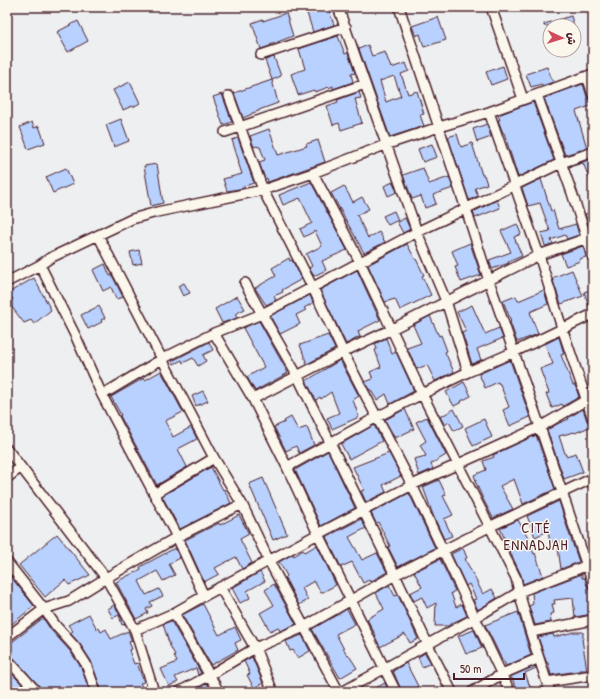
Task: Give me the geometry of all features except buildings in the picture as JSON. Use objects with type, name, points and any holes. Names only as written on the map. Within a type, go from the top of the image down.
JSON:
[{"type":"street","points":[[338,7],[417,232],[446,301],[468,372]]},
{"type":"street","points":[[399,7],[489,281],[562,493],[590,564],[593,584]]},
{"type":"street","points":[[491,7],[523,99]]},
{"type":"street","points":[[261,55],[346,27]]},
{"type":"street","points":[[7,282],[40,265],[50,258],[132,219],[156,212],[263,190],[313,173],[386,145],[489,112],[590,75],[593,95]]},
{"type":"street","points":[[225,132],[365,84]]},
{"type":"street","points":[[537,95],[561,163],[590,237],[593,258]]},
{"type":"street","points":[[229,96],[263,190],[313,288],[343,352],[444,550],[510,692]]},
{"type":"street","points":[[489,112],[539,255],[562,328],[590,398],[593,419]]},
{"type":"street","points":[[102,395],[162,359],[214,333],[262,314],[417,232],[561,163],[593,152]]},
{"type":"street","points":[[313,173],[360,262],[422,394],[516,578],[530,632],[550,692]]},
{"type":"street","points":[[98,235],[214,458],[242,504],[269,561],[341,692],[428,645],[519,592],[590,564]]},
{"type":"street","points":[[253,399],[297,375],[539,255],[590,237]]},
{"type":"street","points":[[40,265],[76,337],[102,395],[177,537],[204,596]]},
{"type":"street","points":[[245,283],[297,375],[451,692]]},
{"type":"street","points":[[287,467],[422,394],[593,314]]},
{"type":"street","points":[[214,333],[253,399],[396,692]]},
{"type":"street","points":[[135,630],[174,613],[318,534],[412,485],[540,427],[590,398]]},
{"type":"street","points":[[7,449],[106,578],[135,630],[154,692]]},
{"type":"street","points":[[154,494],[214,458]]},
{"type":"street","points":[[7,478],[21,467]]},
{"type":"street","points":[[179,692],[210,676],[255,648],[304,627],[395,575],[489,527],[593,478]]},
{"type":"street","points":[[7,637],[44,609],[69,601],[177,537],[242,504]]},
{"type":"street","points":[[7,562],[56,626],[75,647],[86,664],[96,692]]},
{"type":"street","points":[[220,587],[255,648],[273,692]]},
{"type":"street","points":[[174,613],[219,692]]},
{"type":"street","points":[[530,632],[593,620]]},
{"type":"street","points":[[472,692],[502,674],[539,658]]},
{"type":"street","points":[[7,659],[37,692]]},
{"type":"street","points":[[547,682],[593,675]]},
{"type":"district","name":"CITÉ ENNADJAH","points":[[536,536]]}]
